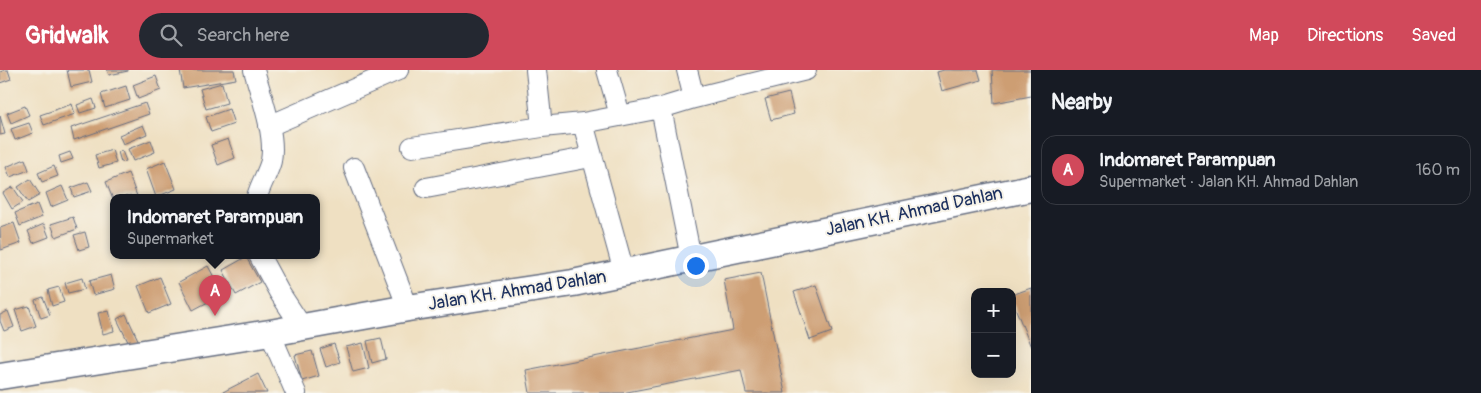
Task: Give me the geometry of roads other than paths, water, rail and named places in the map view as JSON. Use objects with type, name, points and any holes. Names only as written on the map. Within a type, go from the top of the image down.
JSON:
[{"type":"street","points":[[254,70],[269,126],[271,161],[258,194]]},
{"type":"street","points":[[269,126],[398,70]]},
{"type":"street","points":[[536,70],[542,126]]},
{"type":"street","points":[[607,70],[620,115]]},
{"type":"street","points":[[687,70],[694,98]]},
{"type":"street","points":[[412,147],[542,126],[583,123],[661,108],[773,74],[806,70]]},
{"type":"street","points":[[661,108],[691,258]]},
{"type":"street","points":[[583,123],[624,272]]},
{"type":"street","points":[[426,188],[591,157]]},
{"type":"street","points":[[354,168],[408,308]]},
{"type":"street","name":"Jalan KH. Ahmad Dahlan","points":[[0,376],[270,333],[408,308],[573,283],[1031,188]]},
{"type":"street","points":[[261,259],[279,292],[302,327]]},
{"type":"street","points":[[270,333],[296,393]]},
{"type":"place","name":"Indomaret Parampuan","points":[[215,316]]}]
